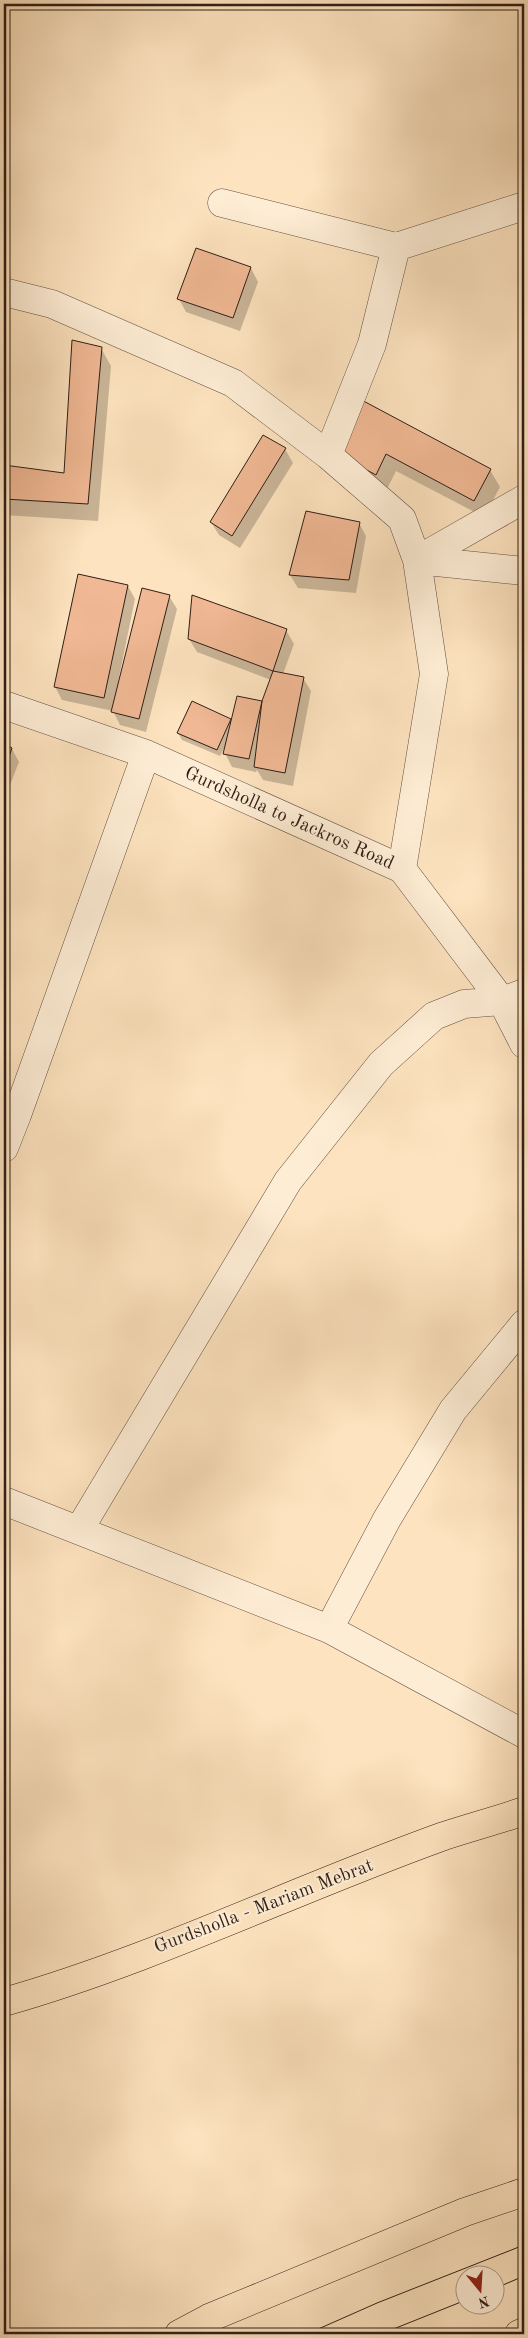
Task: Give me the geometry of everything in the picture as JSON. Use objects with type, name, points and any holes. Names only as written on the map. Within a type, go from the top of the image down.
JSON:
[{"type":"main road","name":"Gurdsholla - Mariam Mebrat","points":[[4,2002],[42,1991],[192,1937],[445,1836],[524,1812]]},
{"type":"main road","points":[[179,2334],[210,2318],[465,2212],[524,2192]]},
{"type":"main road","points":[[519,2334],[524,2332]]},
{"type":"street","points":[[222,203],[396,247],[524,206]]},
{"type":"street","points":[[328,455],[372,344],[396,247]]},
{"type":"street","points":[[4,292],[52,304],[233,383],[328,455],[402,519],[417,560],[434,674],[402,869]]},
{"type":"street","points":[[417,560],[524,499]]},
{"type":"street","points":[[417,560],[524,571]]},
{"type":"street","name":"Gurdsholla to Jackros Road","points":[[4,705],[146,754],[402,869],[513,997],[524,1044]]},
{"type":"street","points":[[4,1148],[11,1113],[146,754]]},
{"type":"street","points":[[79,1530],[288,1181],[380,1064],[434,1016],[464,1004],[513,997]]},
{"type":"street","points":[[329,1629],[387,1519],[453,1410],[524,1324]]},
{"type":"street","points":[[4,1501],[329,1629],[524,1734]]},
{"type":"building","points":[[196,248],[251,267],[233,318],[177,299]]},
{"type":"building","points":[[72,340],[102,347],[88,504],[4,499],[4,465],[64,473]]},
{"type":"building","points":[[356,397],[491,469],[474,501],[386,454],[376,475],[328,449]]},
{"type":"building","points":[[263,435],[286,448],[232,536],[210,522]]},
{"type":"building","points":[[306,511],[360,522],[349,580],[289,575]]},
{"type":"building","points":[[78,574],[128,585],[104,698],[54,687]]},
{"type":"building","points":[[142,588],[170,595],[139,719],[111,712]]},
{"type":"building","points":[[192,595],[287,629],[273,671],[188,639]]},
{"type":"building","points":[[273,671],[304,677],[285,773],[254,767],[262,701]]},
{"type":"building","points":[[237,696],[262,701],[249,759],[223,754]]},
{"type":"building","points":[[192,701],[231,719],[217,750],[177,733]]},
{"type":"building","points":[[4,744],[12,748],[4,771]]},
{"type":"tram line","points":[[307,2334],[377,2303],[524,2245]]},
{"type":"tram line","points":[[506,2284],[524,2276]]},
{"type":"tram line","points":[[381,2334],[456,2304]]}]
